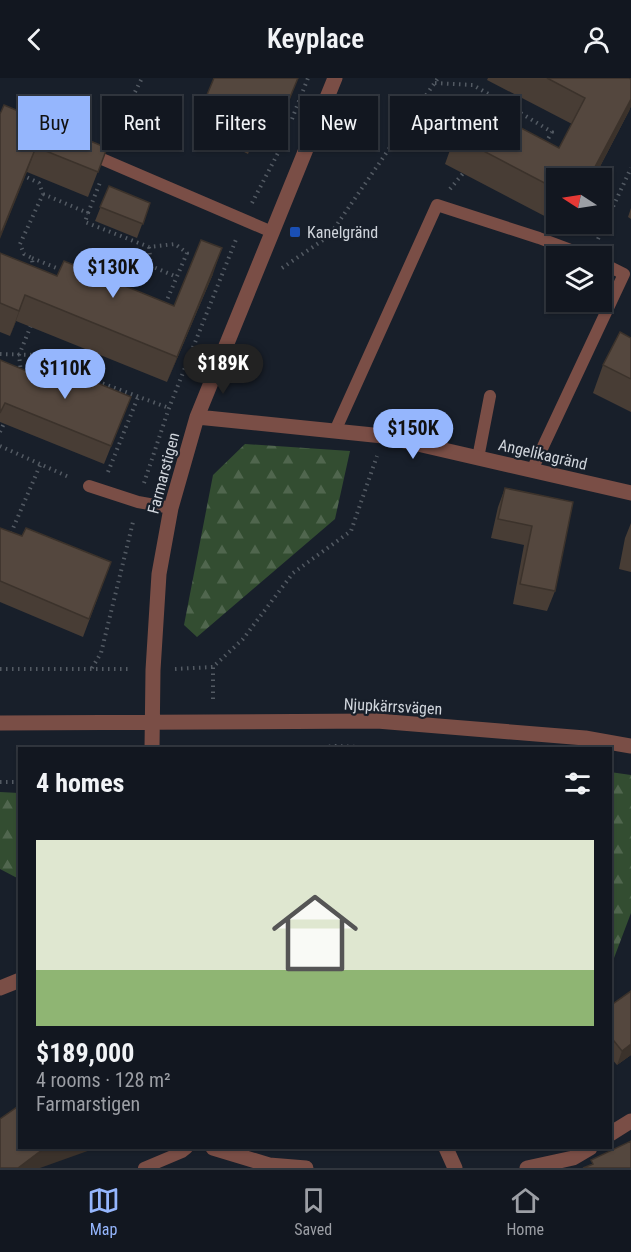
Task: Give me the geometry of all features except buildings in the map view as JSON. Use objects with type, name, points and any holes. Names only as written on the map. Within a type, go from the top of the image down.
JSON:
[{"type":"street","name":"Farmarstigen","points":[[152,723],[159,574],[171,508],[197,417],[335,78]]},
{"type":"street","name":"Angelikagränd","points":[[197,417],[383,436],[631,493]]},
{"type":"street","name":"Njupkärrsvägen","points":[[0,723],[377,721],[585,738],[631,746]]},
{"type":"street","points":[[152,723],[152,747]]},
{"type":"street","points":[[0,988],[18,981]]},
{"type":"street","points":[[612,1133],[631,1121]]},
{"type":"street","points":[[216,1149],[269,1165],[306,1168]]},
{"type":"street","points":[[446,1149],[455,1168]]},
{"type":"street","points":[[527,1168],[573,1158],[588,1149]]},
{"type":"lane","points":[[81,150],[272,232]]},
{"type":"lane","points":[[335,431],[437,206],[569,246]]},
{"type":"lane","points":[[612,268],[624,274],[612,300]]},
{"type":"lane","points":[[532,470],[606,312]]},
{"type":"lane","points":[[478,458],[490,396]]},
{"type":"lane","points":[[89,486],[138,502],[171,508]]},
{"type":"lane","points":[[144,1168],[186,1149]]},
{"type":"path","points":[[135,92],[142,78]]},
{"type":"path","points":[[247,293],[329,236],[437,80],[473,85],[492,96]]},
{"type":"path","points":[[520,113],[552,132],[542,149]]},
{"type":"path","points":[[108,162],[85,222],[149,247],[176,244],[196,257]]},
{"type":"path","points":[[594,246],[631,168]]},
{"type":"path","points":[[437,206],[465,170]]},
{"type":"path","points":[[20,174],[39,183],[43,194],[20,244],[24,254],[73,275]]},
{"type":"path","points":[[43,194],[88,213]]},
{"type":"path","points":[[149,247],[151,266]]},
{"type":"path","points":[[162,310],[188,253]]},
{"type":"path","points":[[32,258],[33,270]]},
{"type":"path","points":[[151,266],[177,277]]},
{"type":"path","points":[[115,291],[151,266]]},
{"type":"path","points":[[215,266],[224,270]]},
{"type":"path","points":[[21,375],[20,355],[35,315]]},
{"type":"path","points":[[0,354],[36,355],[45,363],[55,366]]},
{"type":"path","points":[[66,370],[169,408]]},
{"type":"path","points":[[0,446],[89,486],[104,481],[138,397]]},
{"type":"path","points":[[0,432],[9,413]]},
{"type":"path","points":[[0,669],[153,670],[213,667],[243,639],[293,573],[351,531],[383,436]]},
{"type":"path","points":[[6,531],[12,533],[41,463]]},
{"type":"path","points":[[324,747],[360,747]]},
{"type":"path","points":[[0,782],[18,782]]},
{"type":"green space","points":[[245,444],[350,451],[335,519],[197,637],[184,625],[213,475]]},
{"type":"green space","points":[[612,772],[631,775],[631,913],[612,963]]},
{"type":"green space","points":[[0,792],[18,793],[18,878],[0,869]]},
{"type":"place","name":"Kanelgränd","points":[[295,232]]}]
